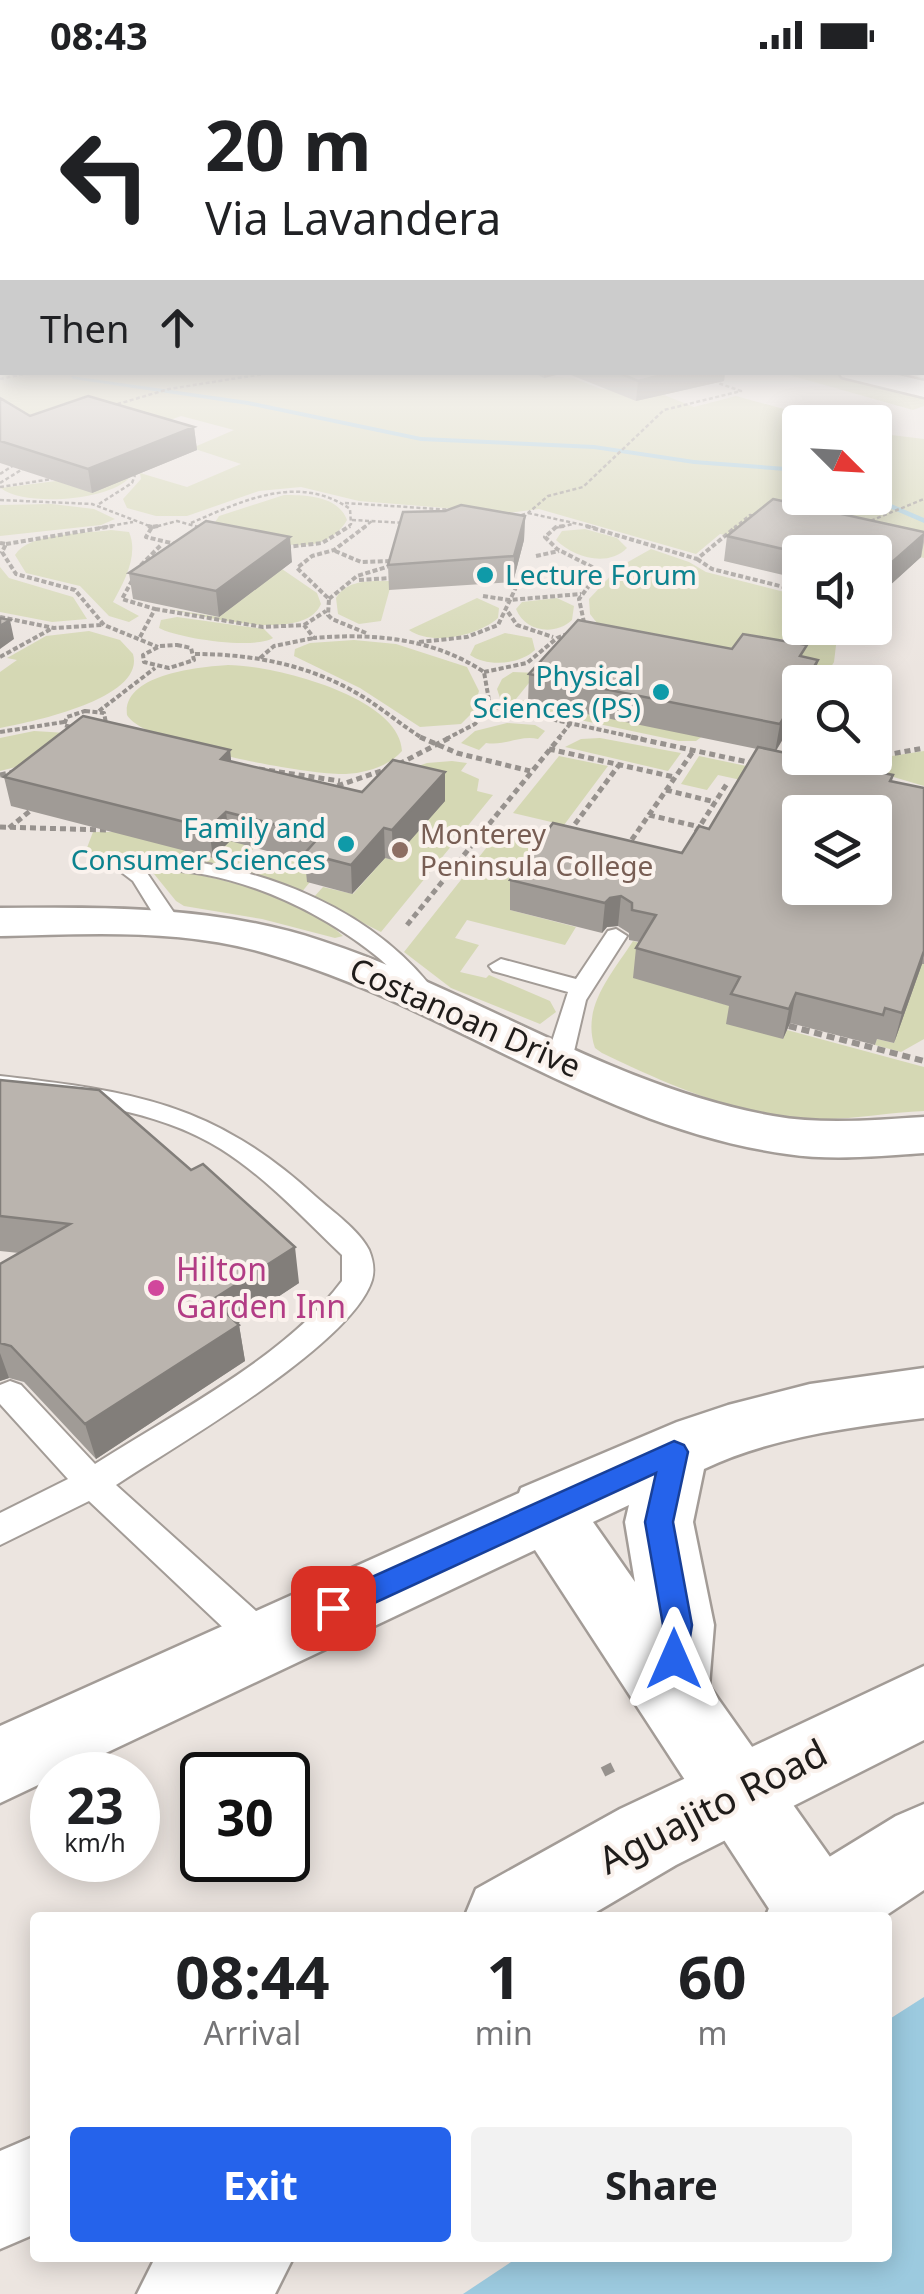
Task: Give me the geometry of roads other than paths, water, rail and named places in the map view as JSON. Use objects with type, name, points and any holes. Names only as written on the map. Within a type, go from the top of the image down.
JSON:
[{"type":"street","name":"Costanoan Drive","points":[[0,922],[170,923],[246,934],[306,950],[692,1113],[774,1135],[812,1139],[924,1135]]},
{"type":"street","points":[[0,1765],[674,1452],[772,1416],[924,1393]]},
{"type":"street","points":[[671,1693],[678,1625],[659,1522],[674,1452]]},
{"type":"street","points":[[545,1510],[740,1792],[811,1912]]},
{"type":"street","name":"Aguajito Road","points":[[516,1912],[648,1837],[924,1702]]},
{"type":"street","points":[[815,1912],[924,1844]]},
{"type":"street","points":[[0,2202],[30,2185]]},
{"type":"street","points":[[185,2294],[238,2262]]},
{"type":"lane","points":[[170,923],[153,892],[123,865],[150,861],[189,866],[302,902],[344,922],[390,956],[434,1005]]},
{"type":"lane","points":[[559,1060],[574,1000],[616,936]]},
{"type":"lane","points":[[502,966],[582,988]]},
{"type":"lane","points":[[0,1084],[149,1106],[191,1122],[231,1143],[266,1170],[355,1250],[360,1262],[357,1284],[316,1329],[92,1483],[0,1530]]},
{"type":"lane","points":[[10,1394],[92,1483],[262,1641]]},
{"type":"water","points":[[924,1997],[924,2294],[463,2294],[511,2262],[892,2262],[892,2017]]},
{"type":"waterway","points":[[704,463],[782,469]]},
{"type":"waterway","points":[[892,507],[924,521]]},
{"type":"place","name":"Lecture Forum","points":[[485,575]]},
{"type":"place","name":"Physical Sciences (PS)","points":[[661,692]]},
{"type":"place","name":"Family and Consumer Sciences","points":[[346,844]]},
{"type":"place","name":"Monterey Peninsula College","points":[[400,850]]},
{"type":"place","name":"Hilton Garden Inn","points":[[156,1288]]}]
